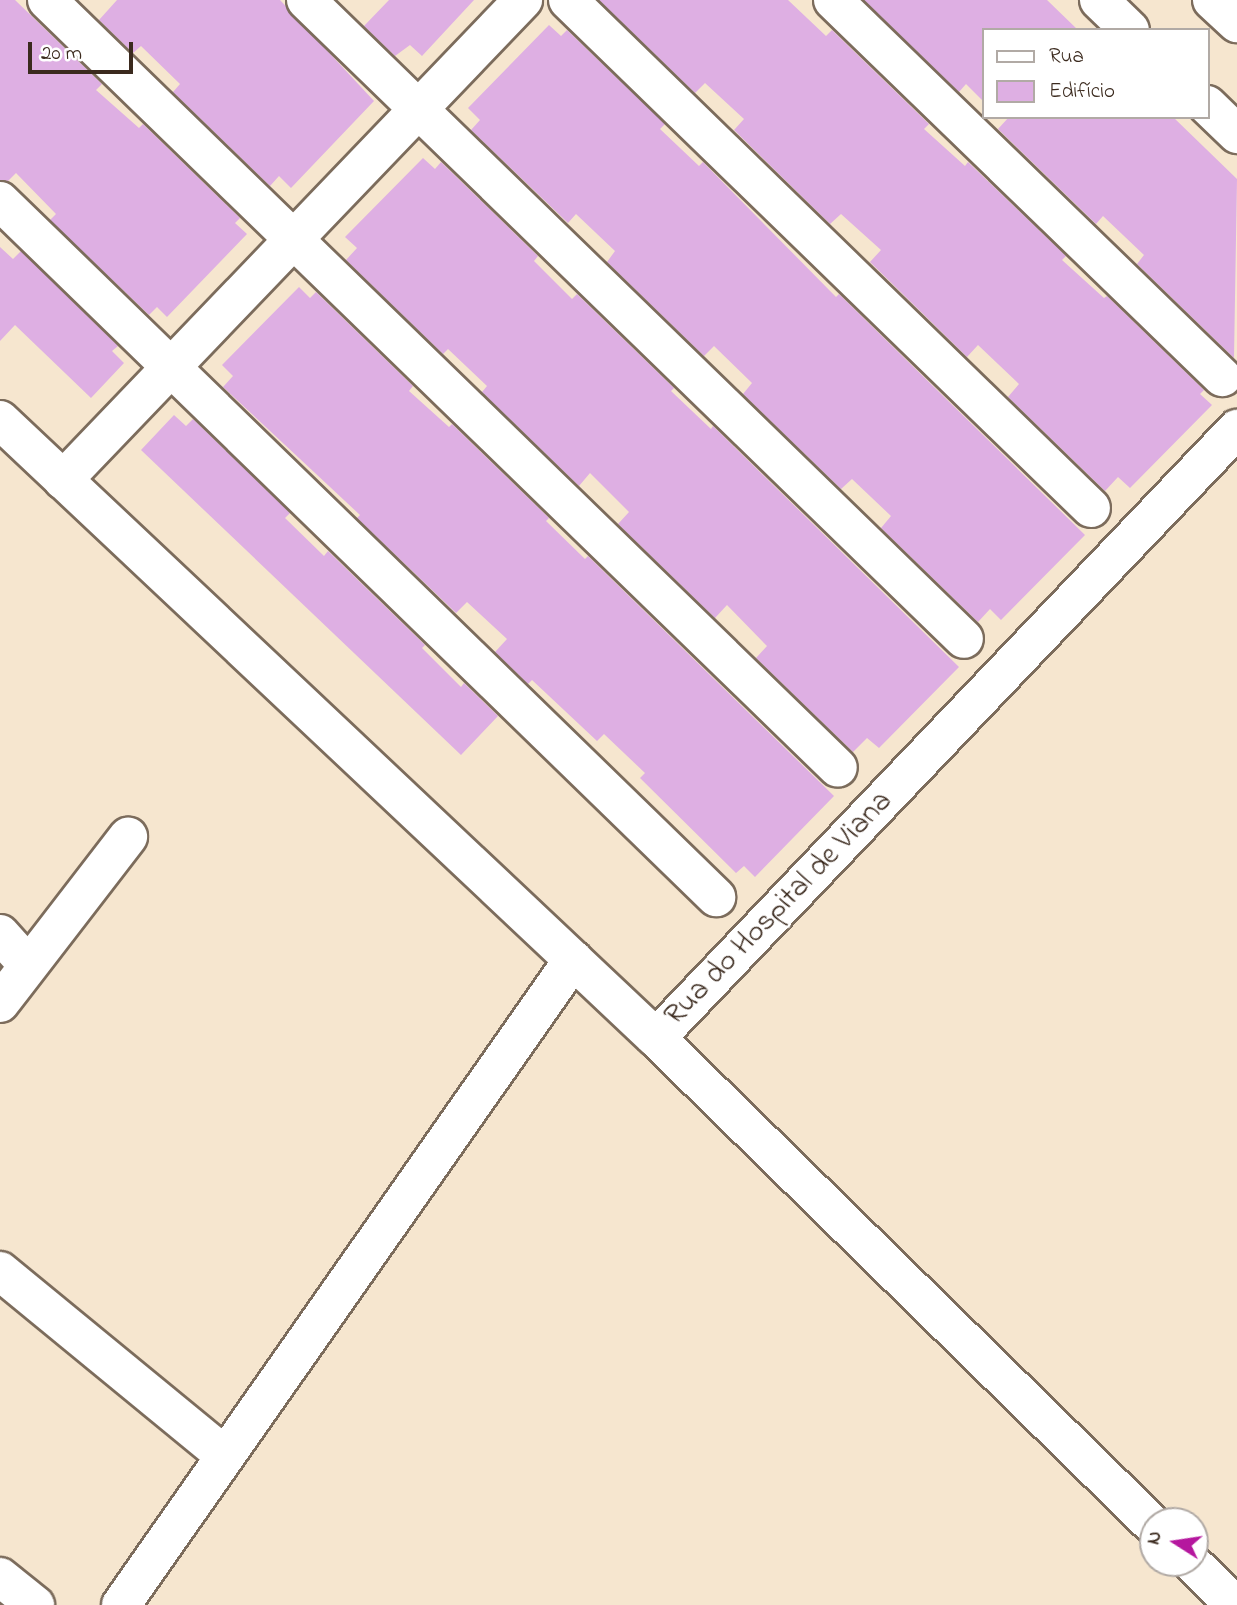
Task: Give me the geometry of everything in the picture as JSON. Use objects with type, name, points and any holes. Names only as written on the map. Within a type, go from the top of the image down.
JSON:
[{"type":"street","points":[[47,0],[838,768]]},
{"type":"street","points":[[306,0],[964,639]]},
{"type":"street","points":[[63,480],[523,0]]},
{"type":"street","points":[[568,0],[1091,508]]},
{"type":"street","points":[[833,0],[1222,377]]},
{"type":"street","points":[[1100,0],[1128,28]]},
{"type":"street","points":[[1212,0],[1237,23]]},
{"type":"street","points":[[1209,107],[1237,134]]},
{"type":"street","points":[[0,201],[716,897]]},
{"type":"street","points":[[0,420],[656,1038]]},
{"type":"street","name":"Rua do Hospital de Viana","points":[[1139,1511],[656,1038],[1237,429]]},
{"type":"street","points":[[0,1003],[128,837]]},
{"type":"street","points":[[0,934],[28,965]]},
{"type":"street","points":[[121,1605],[573,960]]},
{"type":"street","points":[[0,1271],[225,1457]]},
{"type":"street","points":[[0,1577],[35,1605]]},
{"type":"street","points":[[1206,1577],[1235,1605]]},
{"type":"building","points":[[0,0],[15,0],[102,84],[96,90],[139,128],[143,124],[240,218],[235,223],[247,234],[167,317],[157,307],[149,315],[50,220],[56,214],[16,173],[8,181],[0,180]]},
{"type":"building","points":[[117,0],[280,0],[374,101],[291,188],[279,176],[270,186],[173,92],[180,84],[141,46],[133,53],[99,20]]},
{"type":"building","points":[[389,0],[474,0],[422,56],[410,45],[395,56],[364,26]]},
{"type":"building","points":[[599,0],[788,0],[826,36],[832,30],[929,124],[924,129],[965,166],[968,162],[1066,256],[1062,260],[1104,298],[1107,296],[1204,390],[1200,394],[1212,405],[1130,488],[1118,477],[1105,491],[1008,397],[1019,384],[978,345],[967,357],[870,262],[881,250],[841,214],[830,224],[734,130],[744,119],[705,83],[695,93]]},
{"type":"building","points":[[864,0],[1047,0],[1076,28],[982,28],[982,100],[966,84],[959,92]]},
{"type":"building","points":[[549,25],[561,36],[567,30],[665,124],[660,129],[699,166],[703,162],[836,297],[839,294],[1085,535],[1001,620],[990,609],[978,622],[881,528],[891,516],[852,479],[841,489],[743,394],[752,383],[714,346],[704,356],[607,262],[615,251],[576,214],[568,223],[471,130],[480,120],[468,108]]},
{"type":"building","points":[[1007,119],[1175,119],[1237,179],[1234,358],[1137,264],[1144,255],[1103,216],[1096,224],[998,129]]},
{"type":"building","points":[[423,158],[435,169],[441,162],[538,256],[534,261],[572,299],[577,294],[674,388],[671,391],[711,429],[713,426],[959,667],[879,748],[867,738],[853,752],[756,658],[767,646],[727,605],[715,618],[618,524],[629,512],[590,473],[579,486],[482,392],[487,386],[448,349],[443,354],[346,260],[357,248],[345,237]]},
{"type":"building","points":[[0,247],[13,259],[21,251],[118,346],[112,351],[124,363],[91,398],[15,325],[0,341]]},
{"type":"building","points":[[299,287],[310,298],[316,292],[413,386],[409,391],[449,427],[452,424],[549,518],[546,521],[585,559],[588,556],[834,796],[755,877],[744,866],[736,873],[640,778],[645,773],[604,734],[597,741],[532,680],[528,684],[495,652],[507,639],[467,602],[456,613],[357,518],[360,515],[223,387],[233,376],[222,365]]},
{"type":"building","points":[[174,415],[186,426],[193,419],[290,513],[285,518],[324,556],[328,551],[425,645],[422,648],[461,687],[464,683],[498,716],[461,755],[141,450]]}]
